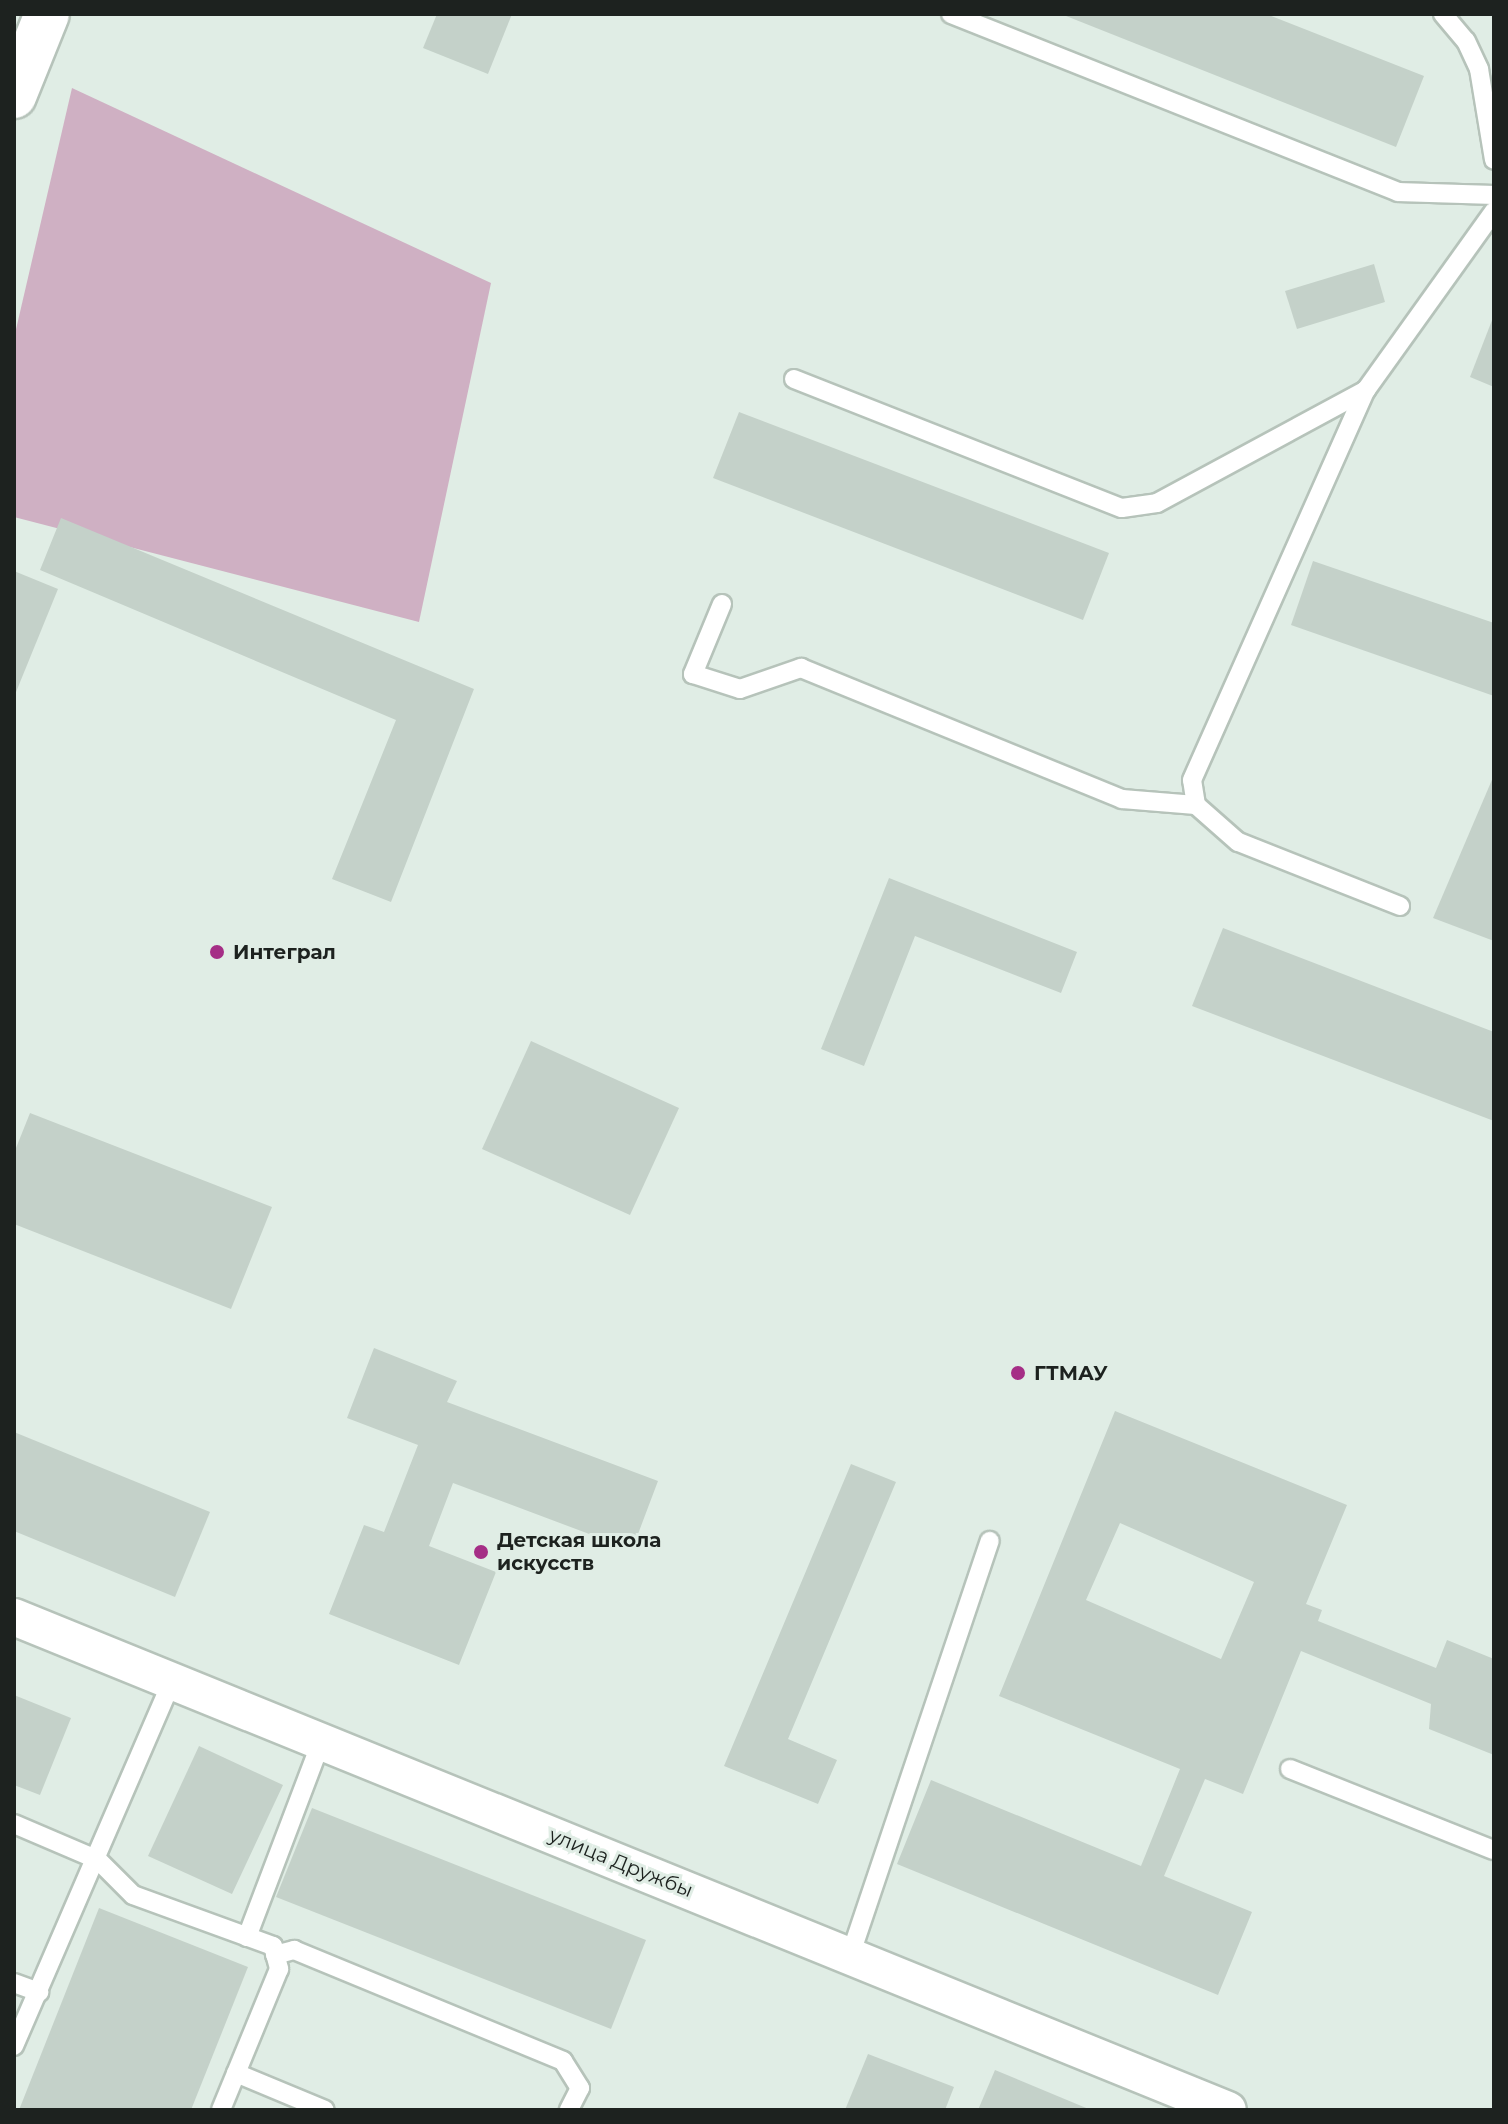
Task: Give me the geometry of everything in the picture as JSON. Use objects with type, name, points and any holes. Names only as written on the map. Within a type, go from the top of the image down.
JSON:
[{"type":"street","points":[[14,96],[47,14]]},
{"type":"street","name":"улица Дружбы","points":[[14,1617],[1228,2110]]},
{"type":"lane","points":[[951,14],[1398,192],[1494,195]]},
{"type":"lane","points":[[1443,14],[1466,41],[1479,69],[1494,160]]},
{"type":"lane","points":[[1196,805],[1192,780],[1366,390],[1494,211]]},
{"type":"lane","points":[[794,379],[1122,508],[1157,503],[1366,390]]},
{"type":"lane","points":[[722,604],[693,674],[740,689],[801,668],[1122,799],[1196,805],[1238,842],[1400,906]]},
{"type":"lane","points":[[850,1956],[990,1541]]},
{"type":"lane","points":[[14,2046],[98,1860],[172,1681]]},
{"type":"lane","points":[[247,1937],[321,1742]]},
{"type":"lane","points":[[1290,1769],[1494,1850]]},
{"type":"lane","points":[[14,1824],[98,1860],[133,1895],[273,1946],[279,1969],[221,2110]]},
{"type":"lane","points":[[275,1955],[294,1950],[563,2061],[580,2088],[569,2110]]},
{"type":"lane","points":[[14,1983],[39,1992]]},
{"type":"lane","points":[[236,2073],[325,2110]]},
{"type":"shaded area","points":[[72,88],[491,283],[419,622],[14,517],[14,338]]},
{"type":"building","points":[[437,14],[512,14],[488,74],[423,48]]},
{"type":"building","points":[[1061,14],[1266,14],[1424,76],[1396,147]]},
{"type":"building","points":[[1374,264],[1385,302],[1297,329],[1285,291]]},
{"type":"building","points":[[1494,315],[1494,387],[1470,377]]},
{"type":"building","points":[[739,412],[1109,553],[1083,620],[713,478]]},
{"type":"building","points":[[61,518],[474,689],[391,902],[332,879],[396,720],[40,570]]},
{"type":"building","points":[[1313,561],[1494,623],[1494,696],[1291,625]]},
{"type":"building","points":[[14,571],[58,589],[14,697]]},
{"type":"building","points":[[1494,775],[1494,941],[1433,918]]},
{"type":"building","points":[[889,878],[1077,952],[1061,993],[915,936],[864,1066],[821,1049]]},
{"type":"building","points":[[1223,928],[1494,1032],[1494,1121],[1192,1006]]},
{"type":"building","points":[[531,1041],[679,1108],[630,1215],[482,1149]]},
{"type":"building","points":[[30,1113],[272,1207],[231,1309],[14,1224],[14,1153]]},
{"type":"building","points":[[374,1348],[457,1381],[447,1402],[658,1481],[632,1550],[453,1483],[429,1546],[496,1572],[459,1665],[329,1614],[364,1525],[384,1532],[418,1445],[347,1418]]},
{"type":"building","points":[[1115,1411],[1347,1505],[1306,1604],[1322,1610],[1318,1621],[1436,1668],[1447,1640],[1494,1659],[1494,1755],[1429,1729],[1431,1704],[1301,1651],[1243,1794],[1205,1779],[1164,1876],[1252,1912],[1218,1995],[897,1864],[931,1780],[1141,1866],[1180,1769],[999,1696]],"holes":[[[1120,1523],[1254,1582],[1221,1659],[1086,1600]]]},
{"type":"building","points":[[14,1432],[210,1512],[175,1597],[14,1531]]},
{"type":"building","points":[[851,1464],[896,1482],[788,1739],[837,1760],[818,1804],[724,1766]]},
{"type":"building","points":[[14,1695],[71,1718],[40,1795],[14,1785]]},
{"type":"building","points":[[199,1746],[283,1785],[232,1894],[148,1856]]},
{"type":"building","points":[[312,1808],[646,1940],[611,2029],[276,1897]]},
{"type":"building","points":[[99,1908],[248,1967],[191,2110],[19,2110]]},
{"type":"building","points":[[868,2054],[954,2087],[945,2110],[845,2110]]},
{"type":"building","points":[[995,2070],[1091,2110],[978,2110]]},
{"type":"place","name":"Интеграл","points":[[217,952]]},
{"type":"place","name":"ГТМАУ","points":[[1018,1373]]},
{"type":"place","name":"Детская школа искусств","points":[[481,1552]]}]
